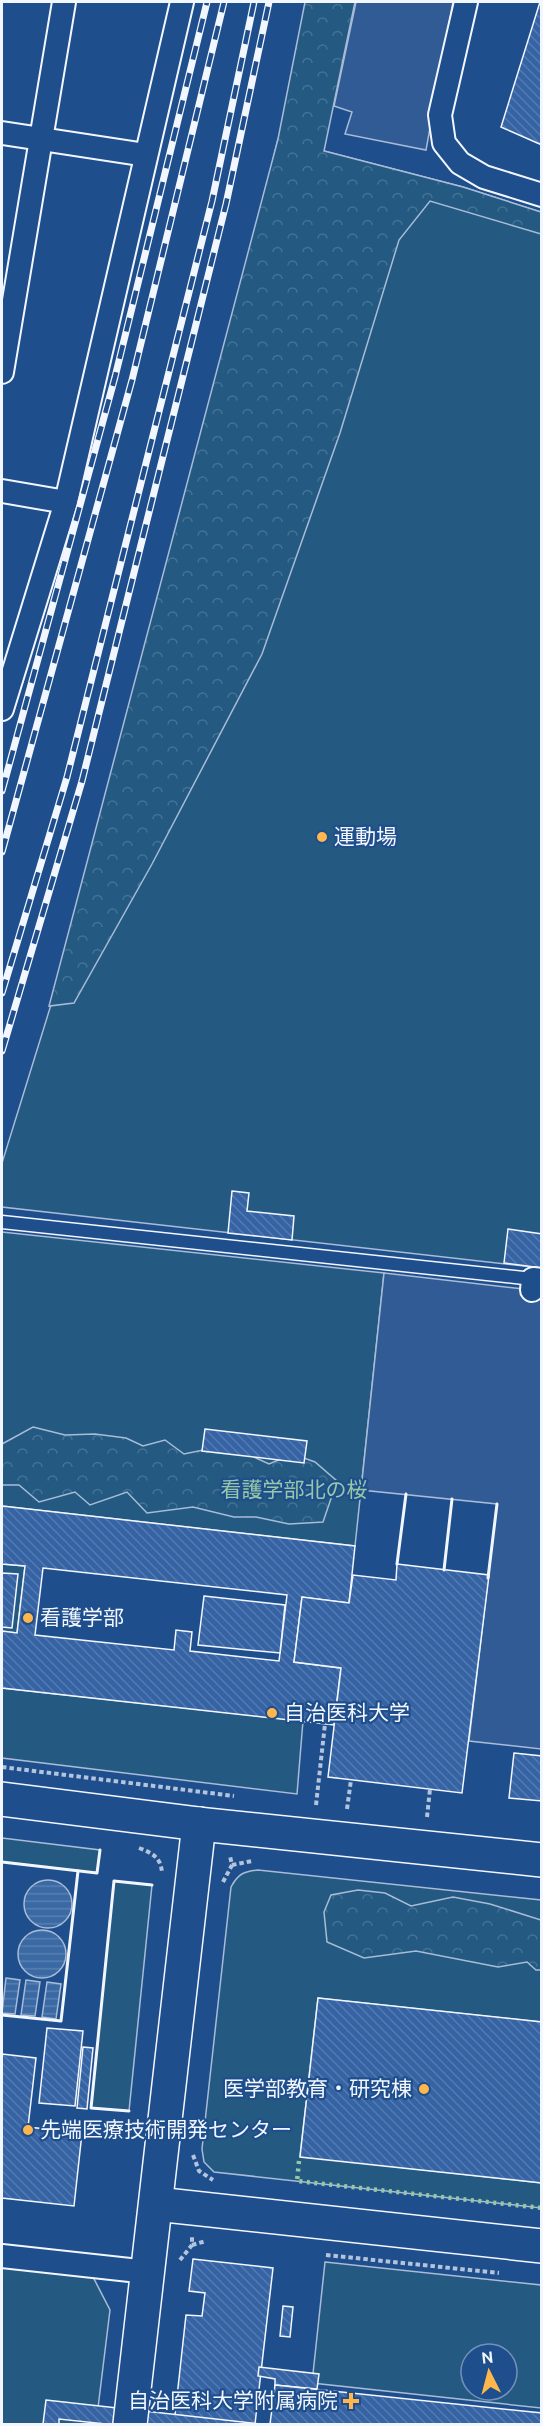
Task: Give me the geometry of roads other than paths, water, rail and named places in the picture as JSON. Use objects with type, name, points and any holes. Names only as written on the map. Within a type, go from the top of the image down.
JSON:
[{"type":"street","points":[[2,372],[64,2]]},
{"type":"street","points":[[2,709],[66,502],[182,2]]},
{"type":"street","points":[[466,2],[440,115],[444,143],[460,163],[484,177],[542,195]]},
{"type":"street","points":[[2,133],[146,155]]},
{"type":"street","points":[[2,491],[66,502]]},
{"type":"street","points":[[2,1799],[199,1824],[542,1860]]},
{"type":"street","points":[[130,2424],[164,2271],[156,2204],[199,1824]]},
{"type":"street","points":[[156,2204],[542,2247]]},
{"type":"street","points":[[2,2256],[164,2271]]},
{"type":"lane","points":[[2,1222],[535,1283]]},
{"type":"railway","points":[[2,791],[115,377],[207,2]]},
{"type":"railway","points":[[2,852],[132,380],[224,2]]},
{"type":"railway","points":[[2,993],[67,777],[212,201],[254,2]]},
{"type":"railway","points":[[2,1051],[82,781],[226,204],[269,2]]},
{"type":"place","name":"運動場","points":[[322,837]]},
{"type":"place","name":"看護学部","points":[[28,1618]]},
{"type":"place","name":"自治医科大学","points":[[272,1713]]},
{"type":"place","name":"医学部教育・研究棟","points":[[424,2089]]},
{"type":"place","name":"先端医療技術開発センター","points":[[28,2130]]},
{"type":"place","name":"自治医科大学附属病院","points":[[351,2401]]},
{"type":"park label","name":"看護学部北の桜","points":[[294,1490]]}]
